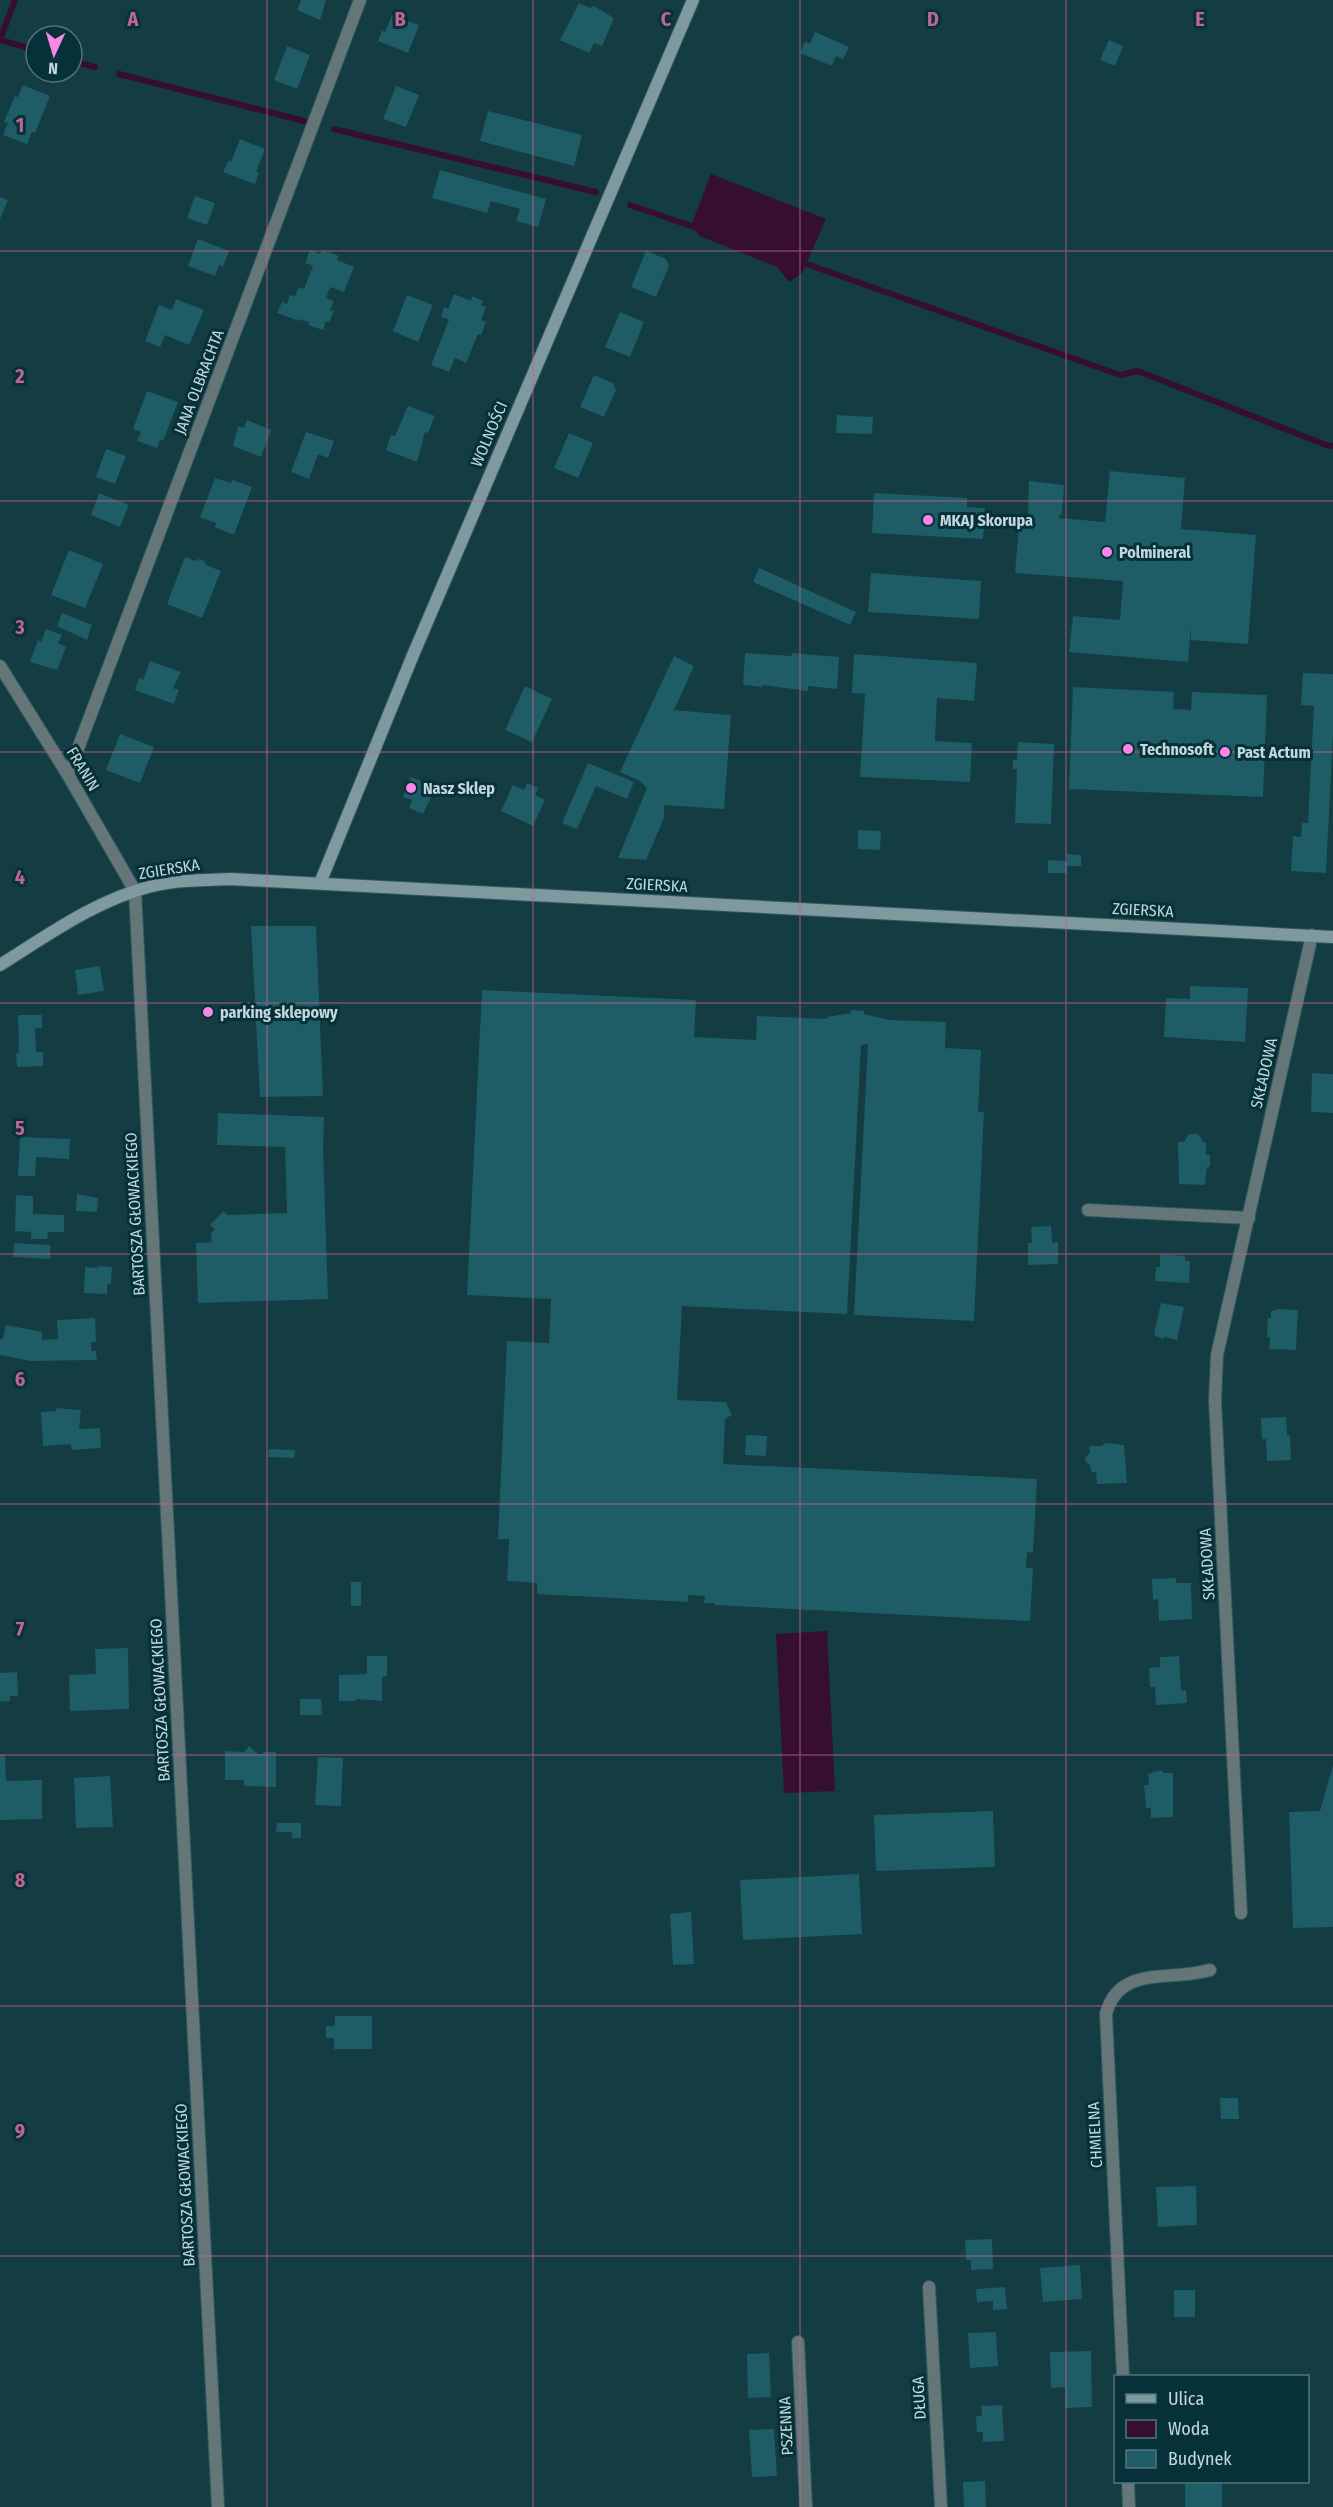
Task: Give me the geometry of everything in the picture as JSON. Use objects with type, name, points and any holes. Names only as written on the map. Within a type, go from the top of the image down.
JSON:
[{"type":"main road","name":"WOLNOŚCI","points":[[320,883],[413,655],[693,0]]},
{"type":"main road","name":"ZGIERSKA","points":[[0,965],[70,921],[135,891],[154,885],[203,880],[320,883],[1333,937]]},
{"type":"street","name":"JANA OLBRACHTA","points":[[68,775],[360,0]]},
{"type":"street","name":"FRANIN","points":[[0,666],[68,775],[135,891]]},
{"type":"street","name":"BARTOSZA GŁOWACKIEGO","points":[[135,891],[218,2507]]},
{"type":"street","name":"SKŁADOWA","points":[[1240,1913],[1215,1401],[1217,1355],[1312,935]]},
{"type":"street","points":[[1088,1209],[1249,1218]]},
{"type":"street","name":"CHMIELNA","points":[[1123,2375],[1106,2014],[1112,1997],[1128,1982],[1185,1976],[1210,1970]]},
{"type":"street","name":"DŁUGA","points":[[929,2287],[941,2507]]},
{"type":"street","name":"PSZENNA","points":[[798,2342],[806,2507]]},
{"type":"street","points":[[1128,2483],[1129,2507]]},
{"type":"water","points":[[711,174],[826,219],[802,273],[789,282],[777,267],[700,236],[691,226]]},
{"type":"water","points":[[827,1631],[835,1791],[784,1793],[776,1634]]},
{"type":"building","points":[[301,0],[326,0],[320,20],[297,10]]},
{"type":"building","points":[[579,3],[590,8],[594,6],[614,18],[602,46],[594,43],[589,53],[560,40]]},
{"type":"building","points":[[392,15],[419,25],[408,53],[378,41],[382,30],[385,32]]},
{"type":"building","points":[[815,32],[849,47],[843,59],[836,56],[832,66],[800,53],[805,42],[810,44]]},
{"type":"building","points":[[1109,40],[1123,46],[1115,66],[1100,60]]},
{"type":"building","points":[[287,46],[310,55],[297,89],[274,80]]},
{"type":"building","points":[[23,85],[50,96],[35,133],[32,132],[27,144],[3,135],[8,123],[4,122],[15,96],[18,97]]},
{"type":"building","points":[[396,86],[419,95],[406,127],[383,119]]},
{"type":"building","points":[[488,111],[582,135],[574,166],[480,141]]},
{"type":"building","points":[[240,139],[265,149],[256,172],[259,173],[255,184],[223,172],[228,161],[231,162]]},
{"type":"building","points":[[440,170],[546,199],[538,227],[516,221],[520,209],[491,201],[487,213],[432,198]]},
{"type":"building","points":[[195,196],[215,203],[207,225],[187,218]]},
{"type":"building","points":[[0,197],[8,200],[0,219]]},
{"type":"building","points":[[198,239],[229,251],[223,267],[219,265],[215,276],[188,266]]},
{"type":"building","points":[[310,250],[320,254],[322,250],[339,256],[337,260],[354,267],[344,292],[330,287],[326,298],[334,301],[330,310],[334,311],[329,322],[326,321],[323,330],[308,325],[309,322],[277,313],[282,302],[287,304],[290,295],[295,296],[299,287],[304,289],[313,266],[305,263]]},
{"type":"building","points":[[646,251],[666,259],[669,266],[656,297],[631,287]]},
{"type":"building","points":[[454,294],[471,301],[472,296],[483,301],[481,305],[486,307],[481,320],[486,322],[481,335],[478,334],[466,363],[455,358],[449,372],[431,365],[449,320],[441,317],[444,307],[448,309]]},
{"type":"building","points":[[407,295],[433,305],[418,342],[393,331]]},
{"type":"building","points":[[176,299],[204,310],[189,345],[165,335],[160,347],[145,341],[159,305],[172,310]]},
{"type":"building","points":[[620,312],[644,322],[630,357],[605,347]]},
{"type":"building","points":[[594,375],[613,383],[616,390],[604,417],[580,407]]},
{"type":"building","points":[[147,391],[178,402],[163,441],[160,440],[157,448],[137,441],[141,432],[133,429]]},
{"type":"building","points":[[408,406],[435,416],[428,433],[425,432],[417,462],[386,450],[391,435],[395,436]]},
{"type":"building","points":[[837,415],[873,417],[872,434],[836,433]]},
{"type":"building","points":[[247,420],[271,430],[261,457],[233,446],[238,426],[244,428]]},
{"type":"building","points":[[306,432],[334,441],[328,458],[318,454],[309,479],[291,472]]},
{"type":"building","points":[[569,433],[593,443],[578,478],[554,468]]},
{"type":"building","points":[[106,449],[126,456],[115,484],[96,477]]},
{"type":"building","points":[[1110,471],[1185,478],[1181,529],[1256,535],[1248,644],[1191,640],[1191,627],[1188,662],[1069,652],[1073,616],[1120,620],[1123,581],[1015,573],[1020,515],[1028,516],[1029,481],[1064,485],[1062,515],[1059,515],[1059,518],[1105,522]]},
{"type":"building","points":[[215,478],[231,483],[232,480],[252,487],[234,535],[215,527],[216,523],[200,517]]},
{"type":"building","points":[[99,493],[129,505],[120,527],[91,515]]},
{"type":"building","name":"MKAJ Skorupa","points":[[874,493],[967,498],[967,507],[985,508],[983,539],[872,533]]},
{"type":"building","points":[[69,550],[103,564],[85,608],[51,595]]},
{"type":"building","points":[[185,557],[195,561],[199,559],[206,565],[221,571],[202,618],[167,604]]},
{"type":"building","points":[[759,568],[856,612],[850,625],[753,582]]},
{"type":"building","points":[[871,573],[981,581],[979,619],[868,612]]},
{"type":"building","points":[[62,613],[92,625],[87,640],[57,626]]},
{"type":"building","points":[[46,629],[62,635],[58,643],[66,647],[57,670],[30,662],[38,640],[41,642]]},
{"type":"building","points":[[745,653],[792,656],[792,653],[839,657],[837,689],[808,686],[808,691],[743,685]]},
{"type":"building","points":[[854,654],[977,663],[974,701],[937,698],[935,741],[972,743],[970,782],[860,777],[865,694],[852,693]]},
{"type":"building","points":[[674,656],[694,666],[674,710],[731,715],[724,809],[664,805],[664,818],[646,860],[618,858],[647,788],[640,781],[620,772]]},
{"type":"building","points":[[150,661],[181,672],[173,688],[179,690],[174,704],[135,690],[139,678],[143,680]]},
{"type":"building","points":[[1303,673],[1333,674],[1333,734],[1326,873],[1291,871],[1293,836],[1301,837],[1302,823],[1308,823],[1314,706],[1301,705]]},
{"type":"building","points":[[525,686],[552,699],[532,742],[505,730]]},
{"type":"building","points":[[1073,687],[1174,692],[1173,709],[1191,710],[1192,692],[1267,695],[1263,797],[1069,789]]},
{"type":"building","points":[[120,734],[154,747],[140,783],[106,770]]},
{"type":"building","points":[[1018,742],[1054,744],[1051,824],[1015,823],[1017,769],[1013,769],[1013,760],[1017,760]]},
{"type":"building","points":[[588,763],[634,782],[627,799],[596,786],[577,829],[562,823]]},
{"type":"building","points":[[411,777],[436,787],[423,814],[409,808],[412,800],[403,797]]},
{"type":"building","points":[[527,783],[538,788],[535,795],[545,800],[533,826],[501,811],[513,785],[524,790]]},
{"type":"building","points":[[858,830],[881,831],[880,850],[858,849]]},
{"type":"building","points":[[1067,854],[1081,855],[1081,866],[1067,866],[1067,873],[1048,873],[1048,860],[1067,861]]},
{"type":"building","points":[[251,926],[316,926],[323,1096],[260,1097]]},
{"type":"building","points":[[100,966],[104,991],[78,995],[75,970]]},
{"type":"building","points":[[1190,986],[1248,988],[1245,1042],[1164,1037],[1166,998],[1190,999]]},
{"type":"building","points":[[482,990],[696,1000],[694,1037],[756,1040],[757,1016],[827,1019],[827,1017],[851,1013],[851,1010],[864,1011],[864,1014],[889,1020],[946,1022],[945,1048],[981,1050],[978,1112],[984,1112],[974,1321],[854,1315],[868,1044],[861,1045],[847,1314],[682,1306],[677,1400],[726,1402],[732,1415],[725,1419],[723,1464],[1037,1479],[1033,1553],[1027,1552],[1026,1568],[1033,1568],[1030,1621],[715,1605],[715,1603],[704,1603],[705,1596],[688,1595],[688,1602],[537,1594],[537,1583],[507,1581],[509,1539],[498,1539],[507,1341],[549,1343],[551,1299],[467,1295]]},
{"type":"building","points":[[18,1015],[42,1015],[42,1028],[35,1028],[36,1052],[43,1052],[43,1066],[17,1067]]},
{"type":"building","points":[[1312,1073],[1333,1074],[1333,1113],[1311,1112]]},
{"type":"building","points":[[218,1113],[324,1117],[328,1299],[198,1303],[196,1243],[212,1242],[211,1233],[215,1229],[210,1225],[224,1211],[227,1215],[287,1213],[285,1147],[217,1145]]},
{"type":"building","points":[[1189,1134],[1198,1134],[1206,1143],[1206,1155],[1210,1155],[1210,1167],[1207,1167],[1205,1185],[1179,1184],[1178,1142],[1184,1142]]},
{"type":"building","points":[[20,1137],[70,1139],[69,1159],[36,1157],[35,1176],[18,1176]]},
{"type":"building","points":[[77,1194],[98,1198],[97,1212],[76,1211]]},
{"type":"building","points":[[16,1195],[33,1196],[33,1214],[64,1215],[64,1232],[48,1232],[47,1239],[31,1239],[31,1232],[15,1231]]},
{"type":"building","points":[[1051,1226],[1052,1243],[1058,1242],[1058,1264],[1028,1265],[1028,1243],[1032,1243],[1031,1227]]},
{"type":"building","points":[[14,1243],[50,1245],[50,1259],[13,1257]]},
{"type":"building","points":[[1160,1254],[1185,1256],[1185,1261],[1190,1261],[1189,1283],[1155,1281],[1156,1267],[1160,1267]]},
{"type":"building","points":[[98,1266],[112,1267],[111,1284],[107,1284],[107,1294],[84,1293],[85,1267],[97,1268]]},
{"type":"building","points":[[1161,1303],[1184,1307],[1177,1340],[1165,1337],[1163,1339],[1154,1335]]},
{"type":"building","points":[[1298,1310],[1296,1350],[1269,1349],[1268,1318],[1271,1318],[1271,1311]]},
{"type":"building","points":[[95,1318],[96,1342],[91,1342],[91,1351],[96,1351],[97,1360],[31,1361],[0,1355],[0,1339],[3,1339],[6,1325],[42,1332],[42,1340],[58,1339],[57,1320]]},
{"type":"building","points":[[56,1408],[81,1410],[79,1429],[100,1428],[101,1448],[72,1450],[71,1444],[43,1446],[41,1412],[56,1411]]},
{"type":"building","points":[[1286,1417],[1287,1435],[1290,1435],[1291,1460],[1267,1461],[1266,1439],[1262,1439],[1261,1418]]},
{"type":"building","points":[[746,1435],[767,1436],[766,1456],[745,1455]]},
{"type":"building","points":[[1105,1443],[1124,1445],[1127,1483],[1097,1484],[1096,1472],[1091,1472],[1085,1457],[1090,1453],[1089,1446],[1102,1446]]},
{"type":"building","points":[[269,1449],[295,1450],[294,1458],[268,1457]]},
{"type":"building","points":[[1176,1578],[1176,1583],[1191,1583],[1192,1619],[1159,1621],[1158,1599],[1153,1600],[1152,1579]]},
{"type":"building","points":[[351,1582],[361,1582],[361,1606],[351,1606]]},
{"type":"building","points":[[128,1648],[129,1709],[70,1711],[69,1675],[96,1674],[95,1649]]},
{"type":"building","points":[[367,1656],[387,1656],[387,1676],[382,1677],[382,1701],[355,1699],[356,1701],[339,1701],[339,1675],[367,1674]]},
{"type":"building","points":[[1179,1656],[1181,1691],[1186,1690],[1187,1703],[1156,1705],[1155,1687],[1150,1687],[1149,1668],[1160,1667],[1160,1657]]},
{"type":"building","points":[[17,1672],[18,1696],[10,1696],[10,1701],[0,1702],[0,1673]]},
{"type":"building","points":[[300,1699],[321,1699],[322,1715],[300,1715]]},
{"type":"building","points":[[249,1746],[258,1754],[276,1752],[276,1787],[244,1786],[244,1780],[225,1780],[225,1751],[244,1752]]},
{"type":"building","points":[[0,1755],[5,1755],[6,1781],[42,1780],[42,1819],[0,1820]]},
{"type":"building","points":[[318,1757],[343,1758],[341,1806],[315,1805]]},
{"type":"building","points":[[1333,1765],[1333,1927],[1293,1928],[1289,1812],[1320,1811]]},
{"type":"building","points":[[1161,1770],[1164,1773],[1173,1773],[1173,1817],[1151,1818],[1151,1808],[1146,1808],[1144,1785],[1149,1785],[1148,1774]]},
{"type":"building","points":[[110,1776],[113,1827],[76,1828],[74,1778]]},
{"type":"building","points":[[993,1811],[995,1867],[876,1871],[874,1815]]},
{"type":"building","points":[[277,1823],[301,1823],[301,1838],[292,1838],[292,1832],[276,1832]]},
{"type":"building","points":[[859,1874],[862,1934],[743,1940],[740,1880]]},
{"type":"building","points":[[691,1912],[694,1964],[673,1965],[670,1914]]},
{"type":"building","points":[[335,2016],[372,2016],[372,2049],[334,2049],[334,2038],[326,2038],[326,2026],[335,2026]]},
{"type":"building","points":[[1220,2098],[1238,2098],[1239,2119],[1221,2119]]},
{"type":"building","points":[[1196,2186],[1197,2225],[1158,2227],[1156,2187]]},
{"type":"building","points":[[992,2239],[993,2269],[971,2270],[971,2260],[966,2260],[965,2240]]},
{"type":"building","points":[[1080,2265],[1082,2299],[1043,2302],[1040,2268]]},
{"type":"building","points":[[1005,2287],[1007,2309],[993,2310],[993,2301],[977,2302],[976,2289]]},
{"type":"building","points":[[1174,2290],[1195,2290],[1195,2317],[1174,2317]]},
{"type":"building","points":[[996,2332],[998,2366],[970,2368],[968,2333]]},
{"type":"building","points":[[1091,2351],[1092,2407],[1065,2408],[1065,2387],[1051,2388],[1050,2352]]},
{"type":"building","points":[[769,2353],[771,2397],[748,2398],[747,2354]]},
{"type":"building","points":[[1002,2405],[1004,2441],[983,2442],[983,2432],[977,2432],[976,2416],[982,2416],[981,2406]]},
{"type":"building","points":[[774,2429],[777,2476],[752,2477],[749,2430]]},
{"type":"building","points":[[985,2481],[986,2507],[964,2507],[963,2482]]},
{"type":"building","points":[[1185,2483],[1222,2483],[1222,2507],[1185,2507]]},
{"type":"waterway","points":[[0,40],[15,0]]},
{"type":"waterway","points":[[0,40],[24,47]]},
{"type":"waterway","points":[[84,64],[95,67]]},
{"type":"waterway","points":[[119,74],[304,121]]},
{"type":"waterway","points":[[334,129],[596,192]]},
{"type":"waterway","points":[[630,205],[697,228]]},
{"type":"waterway","points":[[801,262],[1120,375],[1138,371],[1333,446]]},
{"type":"place","name":"MKAJ Skorupa","points":[[928,520]]},
{"type":"place","name":"Polmineral","points":[[1107,552]]},
{"type":"place","name":"Technosoft","points":[[1128,749]]},
{"type":"place","name":"Past Actum","points":[[1225,752]]},
{"type":"place","name":"Nasz Sklep","points":[[411,788]]},
{"type":"place","name":"parking sklepowy","points":[[208,1012]]}]
